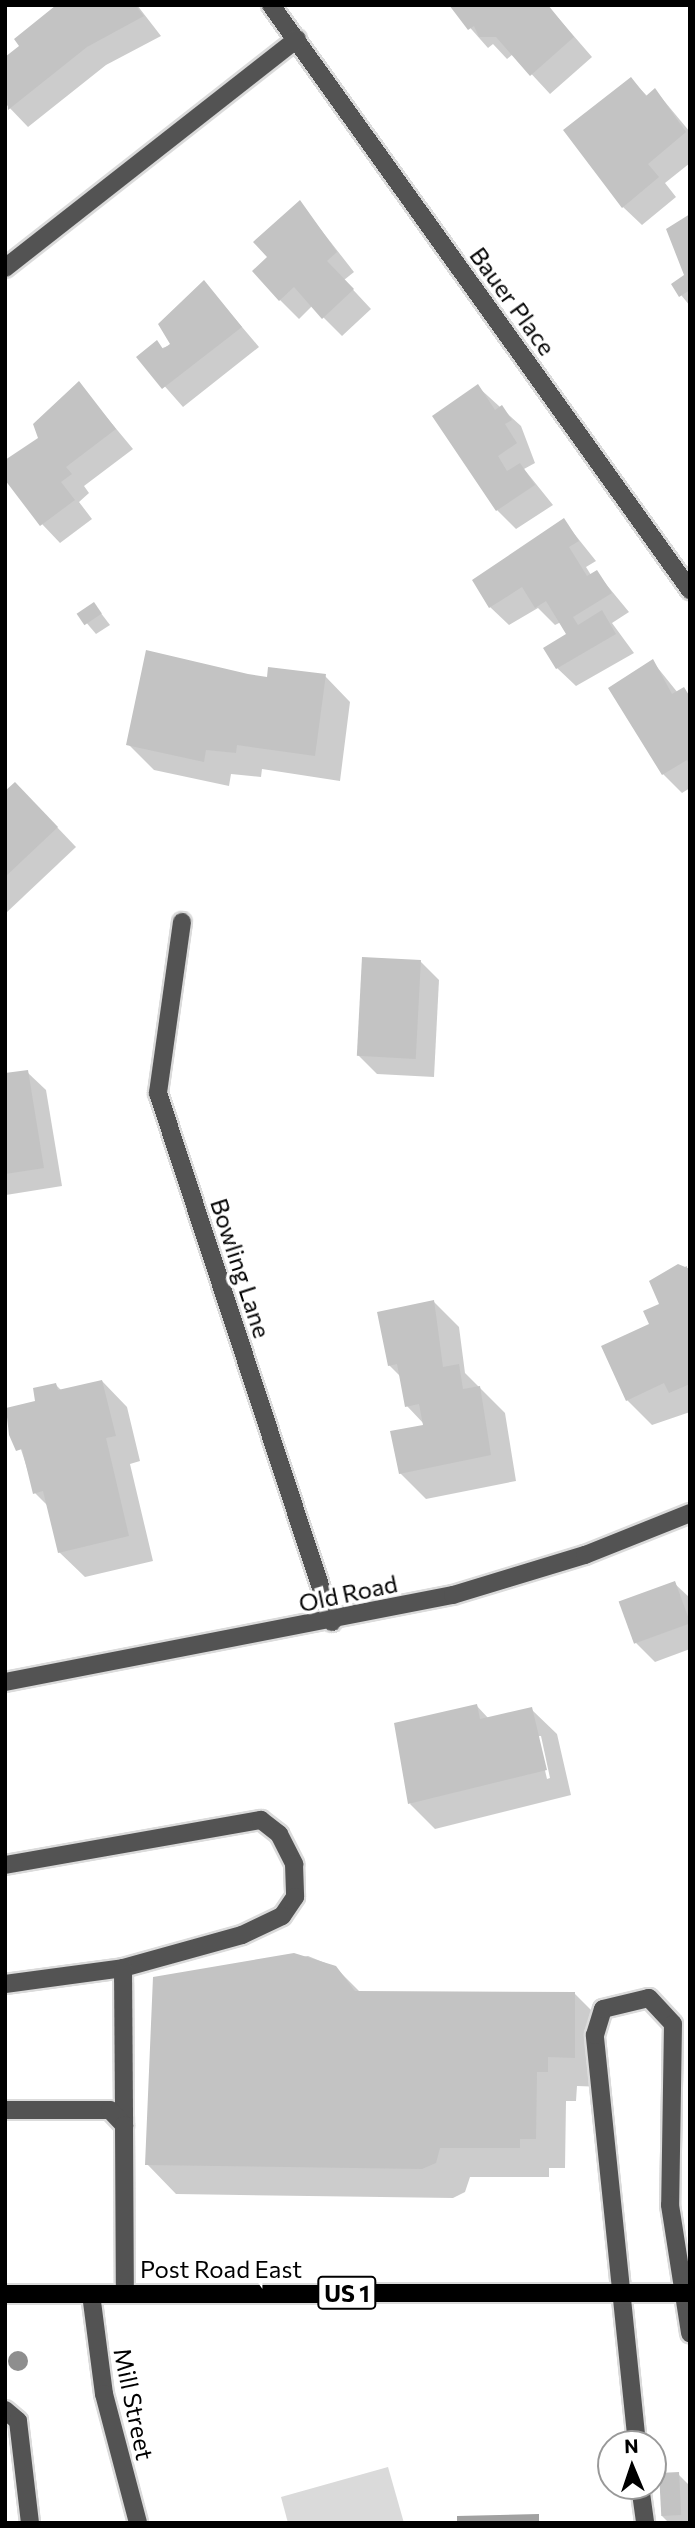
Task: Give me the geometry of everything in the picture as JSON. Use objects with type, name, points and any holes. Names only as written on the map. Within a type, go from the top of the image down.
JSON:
[{"type":"main road","name":"Post Road East","points":[[5,2294],[687,2293]]},
{"type":"street","name":"Bauer Place","points":[[271,5],[690,590]]},
{"type":"street","points":[[5,268],[297,39]]},
{"type":"street","name":"Bowling Lane","points":[[182,922],[158,1093],[332,1622]]},
{"type":"street","name":"Old Road","points":[[5,1682],[332,1622],[585,1555],[690,1513]]},
{"type":"street","points":[[5,1865],[261,1820],[279,1834],[294,1864],[295,1897],[282,1916],[242,1935],[123,1968],[5,1984]]},
{"type":"street","points":[[123,1968],[125,2294]]},
{"type":"street","points":[[636,2430],[595,2035],[603,2009],[649,1998],[673,2024],[670,2205],[687,2293],[690,2333]]},
{"type":"street","points":[[5,2110],[110,2110],[124,2125]]},
{"type":"street","name":"Mill Street","points":[[91,2294],[104,2394],[138,2523]]},
{"type":"street","points":[[5,2410],[18,2421],[30,2523]]},
{"type":"street","points":[[641,2500],[645,2523]]},
{"type":"shaded area","points":[[388,2467],[404,2523],[288,2523],[281,2497]]},
{"type":"shaded area","points":[[539,2514],[539,2523],[457,2523],[457,2516]]},
{"type":"building","points":[[135,5],[144,16],[87,47],[8,110],[5,57],[19,46],[14,39],[55,6]]},
{"type":"building","points":[[449,5],[548,5],[574,37],[530,76],[496,37],[479,37],[474,26],[468,30]]},
{"type":"building","points":[[631,77],[646,96],[655,88],[686,132],[648,164],[659,177],[622,208],[563,130]]},
{"type":"building","points":[[300,200],[337,252],[327,261],[354,289],[322,319],[294,287],[279,301],[252,271],[267,257],[253,242]]},
{"type":"building","points":[[690,214],[690,290],[679,297],[671,284],[684,275],[666,229]]},
{"type":"building","points":[[204,280],[242,327],[162,389],[136,357],[157,340],[163,349],[170,344],[158,324]]},
{"type":"building","points":[[79,381],[116,429],[66,467],[72,474],[61,482],[75,500],[40,526],[5,480],[5,460],[38,438],[33,424]]},
{"type":"building","points":[[478,384],[495,410],[502,405],[512,420],[505,424],[517,443],[498,456],[507,471],[520,463],[535,485],[496,511],[432,416]]},
{"type":"building","points":[[564,518],[579,541],[569,547],[587,576],[597,570],[612,593],[573,617],[578,625],[602,610],[616,634],[556,669],[543,648],[566,634],[546,601],[535,608],[522,587],[489,608],[472,580]]},
{"type":"building","points":[[94,602],[102,614],[84,625],[77,614]]},
{"type":"building","points":[[146,650],[267,677],[268,667],[326,674],[315,756],[237,745],[236,753],[206,750],[204,762],[126,745]]},
{"type":"building","points":[[653,659],[672,694],[684,687],[690,697],[690,766],[687,760],[662,775],[608,688]]},
{"type":"building","points":[[15,782],[58,827],[5,877],[5,791]]},
{"type":"building","points":[[362,957],[421,960],[416,1059],[357,1056]]},
{"type":"building","points":[[28,1070],[44,1168],[5,1174],[5,1073]]},
{"type":"building","points":[[678,1264],[690,1269],[690,1384],[669,1393],[664,1383],[626,1401],[601,1346],[649,1324],[643,1311],[659,1304],[649,1281]]},
{"type":"building","points":[[434,1300],[443,1367],[459,1364],[463,1389],[480,1386],[491,1455],[399,1474],[390,1431],[423,1425],[419,1404],[405,1407],[397,1364],[388,1366],[377,1312]]},
{"type":"building","points":[[102,1380],[116,1436],[106,1438],[129,1536],[58,1553],[43,1491],[33,1494],[22,1449],[16,1451],[9,1435],[6,1408],[35,1401],[33,1388],[56,1383],[58,1390]]},
{"type":"building","points":[[675,1581],[690,1623],[634,1644],[619,1602]]},
{"type":"building","points":[[477,1704],[480,1719],[532,1707],[547,1770],[408,1804],[394,1723]]},
{"type":"building","points":[[294,1953],[336,1966],[355,1991],[575,1992],[575,2058],[548,2057],[548,2072],[537,2072],[536,2139],[520,2139],[520,2148],[440,2148],[436,2163],[422,2169],[145,2165],[153,1977]]},
{"type":"building","points":[[679,2472],[681,2515],[661,2516],[660,2500],[667,2500],[667,2473]]}]
